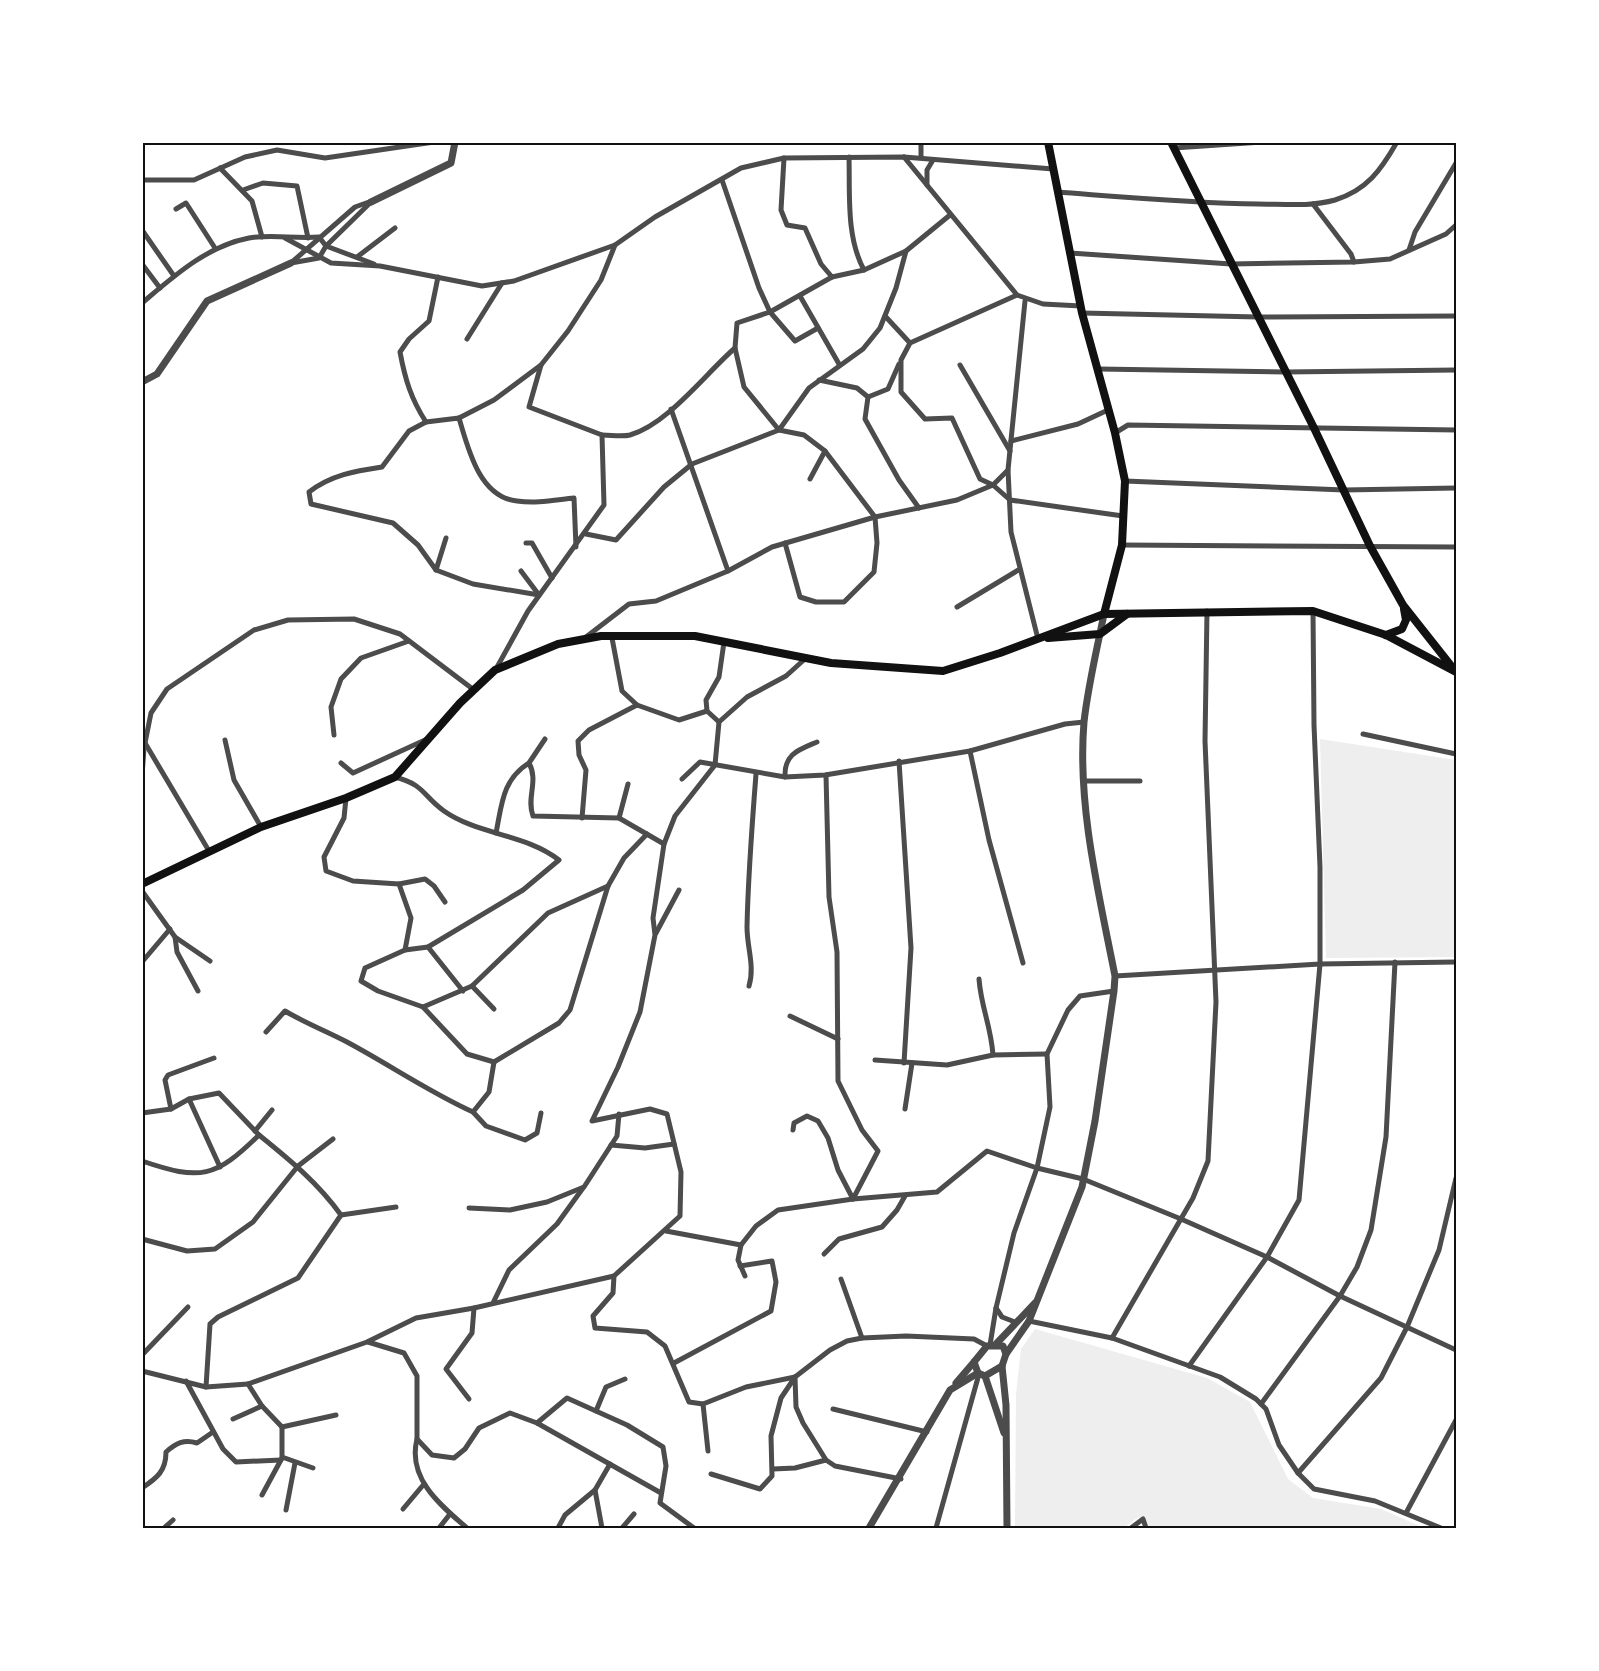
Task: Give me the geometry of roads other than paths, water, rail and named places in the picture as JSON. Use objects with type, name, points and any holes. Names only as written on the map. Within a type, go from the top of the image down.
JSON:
[{"type":"main road","points":[[1048,142],[1082,309],[1099,369],[1125,481],[1122,545],[1104,614]]},
{"type":"main road","points":[[1172,145],[1314,428],[1370,546],[1403,605],[1456,671]]},
{"type":"main road","points":[[1386,636],[1402,628],[1406,620],[1403,605]]},
{"type":"main road","points":[[142,884],[261,828],[346,798],[395,777],[495,670],[558,644],[601,636],[612,638],[695,636],[806,658],[900,669],[943,671],[1104,614],[1314,611],[1386,636],[1456,671]]},
{"type":"main road","points":[[1038,639],[1100,634],[1129,613]]},
{"type":"street","points":[[142,180],[194,180],[245,157],[277,150],[325,158],[434,142]]},
{"type":"street","points":[[291,263],[355,207],[371,202],[451,163],[455,142]]},
{"type":"street","points":[[921,142],[921,157]]},
{"type":"street","points":[[1057,192],[1202,203],[1313,204],[1337,199],[1364,186],[1381,170],[1396,142]]},
{"type":"street","points":[[1172,145],[1261,143]]},
{"type":"street","points":[[849,157],[850,208],[856,255],[864,270]]},
{"type":"street","points":[[904,157],[1017,296],[1025,301],[1082,309],[1258,317],[1456,316]]},
{"type":"street","points":[[285,238],[319,258],[331,262],[380,266],[482,286],[514,281],[615,245],[655,217],[741,168],[784,158],[921,157],[933,160],[1053,169]]},
{"type":"street","points":[[784,158],[781,210],[787,225],[805,228],[821,264],[832,277]]},
{"type":"street","points":[[927,186],[927,170],[933,160]]},
{"type":"street","points":[[1409,250],[1415,232],[1456,163]]},
{"type":"street","points":[[220,168],[252,201],[262,237]]},
{"type":"street","points":[[722,180],[759,288],[770,312],[795,341],[818,327]]},
{"type":"street","points":[[243,190],[263,183],[297,186],[308,238]]},
{"type":"street","points":[[142,382],[157,374],[207,301],[291,263],[319,258],[326,246],[371,202]]},
{"type":"street","points":[[176,209],[186,203],[215,248]]},
{"type":"street","points":[[1313,204],[1351,254],[1354,262]]},
{"type":"street","points":[[785,543],[800,597],[816,602],[844,602],[874,572],[877,543],[875,517],[825,451],[804,435],[779,430],[744,387],[735,348],[737,323],[770,312],[832,277],[864,270],[906,252],[950,215]]},
{"type":"street","points":[[1070,253],[1231,264],[1354,262],[1390,259],[1446,234],[1456,225]]},
{"type":"street","points":[[357,257],[395,228]]},
{"type":"street","points":[[142,230],[174,276]]},
{"type":"street","points":[[142,303],[174,276],[215,248],[262,237],[319,237]]},
{"type":"street","points":[[319,237],[326,246],[380,266]]},
{"type":"street","points":[[539,595],[473,584],[436,570],[418,545],[393,523],[311,504],[309,492],[320,484],[348,472],[382,467],[408,431],[426,422],[459,418],[494,400],[542,365],[568,331],[600,280],[615,245]]},
{"type":"street","points":[[586,534],[616,540],[664,487],[692,464],[779,430],[810,388],[839,364],[863,349],[880,328],[906,252]]},
{"type":"street","points":[[142,264],[160,288]]},
{"type":"street","points":[[426,422],[406,384],[400,352],[409,339],[429,321],[438,277]]},
{"type":"street","points":[[467,339],[502,283]]},
{"type":"street","points":[[800,296],[839,364]]},
{"type":"street","points":[[868,397],[888,389],[910,343],[1017,296]]},
{"type":"street","points":[[1025,301],[1008,470],[1011,532],[1038,639]]},
{"type":"street","points":[[885,316],[910,343]]},
{"type":"street","points":[[542,365],[530,407],[602,435],[628,436],[646,428],[671,409],[735,348]]},
{"type":"street","points":[[901,360],[901,392],[925,419],[952,417],[980,479],[993,485],[1010,500],[1123,516]]},
{"type":"street","points":[[960,365],[1010,451]]},
{"type":"street","points":[[1099,369],[1284,372],[1456,370]]},
{"type":"street","points":[[819,380],[857,388],[868,397]]},
{"type":"street","points":[[868,397],[865,418],[899,480],[918,507]]},
{"type":"street","points":[[671,409],[728,571]]},
{"type":"street","points":[[1011,441],[1078,424],[1108,410]]},
{"type":"street","points":[[459,418],[472,461],[490,487],[515,501],[573,498],[576,547]]},
{"type":"street","points":[[1115,433],[1128,425],[1456,429]]},
{"type":"street","points":[[495,670],[539,595],[586,534],[604,505],[602,435]]},
{"type":"street","points":[[810,479],[825,451]]},
{"type":"street","points":[[582,640],[629,604],[656,601],[728,571],[772,547],[875,517],[957,500],[993,485],[1008,470]]},
{"type":"street","points":[[1125,481],[1344,490],[1456,488]]},
{"type":"street","points":[[436,570],[446,538]]},
{"type":"street","points":[[526,543],[532,543],[552,578]]},
{"type":"street","points":[[1122,545],[1456,547]]},
{"type":"street","points":[[957,607],[1020,569]]},
{"type":"street","points":[[521,571],[539,595]]},
{"type":"street","points":[[1113,1338],[1181,1219],[1208,1161],[1214,1059],[1215,970],[1205,741],[1207,611]]},
{"type":"street","points":[[1189,1366],[1267,1257],[1299,1200],[1320,964],[1320,867],[1314,725],[1314,611]]},
{"type":"street","points":[[1007,1528],[1002,1366],[1006,1354],[1029,1321],[1083,1179],[1095,1121],[1115,976],[1094,865],[1084,781],[1084,722],[1104,614]]},
{"type":"street","points":[[142,776],[145,723],[167,689],[254,630],[288,620],[354,619],[400,634],[474,690]]},
{"type":"street","points":[[612,638],[622,691],[637,705],[679,720],[707,711]]},
{"type":"street","points":[[334,735],[331,707],[341,679],[361,658],[410,641]]},
{"type":"street","points":[[719,722],[707,711],[706,700],[719,678],[724,642]]},
{"type":"street","points":[[655,935],[653,918],[664,844],[675,816],[716,765],[719,722],[747,697],[786,676],[806,658]]},
{"type":"street","points":[[582,818],[586,770],[579,755],[578,741],[589,730],[637,705]]},
{"type":"street","points":[[682,779],[700,762],[756,774],[785,777],[826,775],[899,761],[970,751],[1065,724],[1084,722]]},
{"type":"street","points":[[1363,734],[1456,754]]},
{"type":"street","points":[[341,763],[353,772],[429,738]]},
{"type":"street","points":[[496,833],[506,785],[519,769],[529,763],[545,739]]},
{"type":"street","points":[[225,740],[234,780],[261,828]]},
{"type":"street","points":[[785,777],[784,766],[790,756],[817,742]]},
{"type":"street","points":[[145,743],[209,851]]},
{"type":"street","points":[[970,751],[989,840],[1023,963]]},
{"type":"street","points":[[899,761],[911,948],[904,1063]]},
{"type":"street","points":[[529,763],[534,773],[530,808],[533,816],[620,818],[664,844]]},
{"type":"street","points":[[749,986],[753,973],[747,934],[748,882],[756,774]]},
{"type":"street","points":[[826,775],[829,897],[837,952],[838,1081],[862,1130],[878,1151],[853,1199]]},
{"type":"street","points":[[395,777],[414,782],[444,811],[496,833],[546,850],[558,860],[523,890],[428,947],[405,950],[365,968],[361,981],[378,991],[423,1007],[467,1054],[494,1062],[559,1023],[570,1010],[608,886],[624,858],[647,834]]},
{"type":"street","points":[[1084,781],[1140,781]]},
{"type":"street","points":[[620,818],[628,784]]},
{"type":"street","points":[[346,798],[344,818],[324,857],[326,871],[353,880],[399,884],[425,879],[434,886],[445,902]]},
{"type":"street","points":[[399,884],[411,918],[405,950]]},
{"type":"street","points":[[423,1007],[472,986],[548,913],[608,886]]},
{"type":"street","points":[[142,1371],[206,1387],[248,1384],[367,1342],[416,1317],[474,1308],[614,1276],[666,1231],[680,1216],[681,1172],[667,1114],[650,1108],[592,1121],[618,1067],[640,1012],[655,935],[679,890]]},
{"type":"street","points":[[142,891],[176,937],[210,962]]},
{"type":"street","points":[[142,962],[170,929]]},
{"type":"street","points":[[176,937],[177,952],[198,991]]},
{"type":"street","points":[[428,947],[463,991]]},
{"type":"street","points":[[1261,1404],[1340,1296],[1357,1267],[1371,1230],[1387,1126],[1395,962]]},
{"type":"street","points":[[1115,976],[1320,964],[1456,962]]},
{"type":"street","points":[[979,979],[981,999],[992,1029],[993,1055]]},
{"type":"street","points":[[472,986],[494,1009]]},
{"type":"street","points":[[991,1345],[996,1308],[1014,1233],[1037,1168],[1050,1107],[1047,1054],[1068,1010],[1080,996],[1113,991]]},
{"type":"street","points":[[266,1032],[285,1011],[315,1029],[346,1041],[440,1096],[473,1112],[486,1126],[525,1140],[537,1134],[541,1113]]},
{"type":"street","points":[[790,1016],[838,1039]]},
{"type":"street","points":[[875,1060],[947,1065],[993,1055],[1047,1054]]},
{"type":"street","points":[[171,1109],[165,1080],[168,1075],[214,1058]]},
{"type":"street","points":[[473,1112],[489,1092],[494,1062]]},
{"type":"street","points":[[905,1109],[912,1063]]},
{"type":"street","points":[[142,1113],[171,1109],[189,1099],[219,1093],[257,1133],[298,1166],[325,1192],[341,1215]]},
{"type":"street","points":[[189,1099],[220,1167]]},
{"type":"street","points":[[142,1161],[168,1170],[208,1173],[234,1159],[257,1133],[273,1110]]},
{"type":"street","points":[[494,1303],[509,1269],[557,1224],[584,1187],[617,1136],[620,1114]]},
{"type":"street","points":[[793,1130],[794,1123],[807,1116],[818,1121],[853,1199]]},
{"type":"street","points":[[142,1239],[188,1251],[215,1249],[253,1222],[298,1166],[333,1139]]},
{"type":"street","points":[[611,1145],[645,1148],[674,1144]]},
{"type":"street","points":[[745,1276],[738,1260],[741,1245],[756,1226],[778,1210],[853,1199],[937,1192],[987,1151],[1037,1168],[1083,1179],[1181,1219],[1267,1257],[1340,1296],[1456,1350]]},
{"type":"street","points":[[1298,1473],[1381,1378],[1407,1327],[1439,1250],[1456,1178]]},
{"type":"street","points":[[469,1208],[510,1210],[547,1202],[584,1187]]},
{"type":"street","points":[[824,1254],[839,1239],[882,1227],[897,1210],[904,1196]]},
{"type":"street","points":[[206,1387],[210,1324],[218,1317],[298,1278],[341,1215],[396,1207]]},
{"type":"street","points":[[666,1231],[741,1245]]},
{"type":"street","points":[[674,1363],[771,1311],[776,1282],[772,1261],[740,1266]]},
{"type":"street","points":[[614,1276],[613,1293],[593,1316],[595,1328],[647,1332],[665,1346],[689,1402],[703,1404],[746,1387],[795,1377]]},
{"type":"street","points":[[841,1279],[862,1338]]},
{"type":"street","points":[[869,1528],[901,1479],[950,1390],[974,1362],[1036,1301]]},
{"type":"street","points":[[142,1355],[188,1307]]},
{"type":"street","points":[[469,1399],[446,1369],[472,1333],[474,1308]]},
{"type":"street","points":[[996,1308],[1002,1317],[1015,1322]]},
{"type":"street","points":[[1029,1321],[1113,1338],[1220,1377],[1266,1409],[1280,1445],[1298,1473],[1314,1489],[1375,1501],[1441,1528]]},
{"type":"street","points":[[711,1474],[760,1489],[772,1476],[771,1436],[781,1398],[795,1377],[830,1350],[847,1341],[906,1336],[974,1339],[991,1345],[1003,1346],[1006,1354]]},
{"type":"street","points":[[367,1342],[405,1353],[417,1376],[417,1439],[414,1452],[424,1484],[435,1501],[467,1528]]},
{"type":"street","points":[[974,1362],[981,1374],[1006,1440]]},
{"type":"street","points":[[950,1390],[1002,1366]]},
{"type":"street","points":[[936,1528],[981,1374]]},
{"type":"street","points":[[795,1377],[796,1407],[803,1424],[826,1460],[835,1466],[901,1479]]},
{"type":"street","points":[[596,1411],[606,1387],[625,1379]]},
{"type":"street","points":[[186,1381],[223,1449],[236,1462],[282,1458],[312,1468]]},
{"type":"street","points":[[248,1384],[262,1406],[282,1427],[282,1458],[262,1495]]},
{"type":"street","points":[[537,1423],[567,1398],[627,1425],[663,1447],[666,1466],[660,1503],[694,1528]]},
{"type":"street","points":[[703,1404],[708,1451]]},
{"type":"street","points":[[233,1419],[262,1406]]},
{"type":"street","points":[[832,1409],[927,1432]]},
{"type":"street","points":[[417,1439],[432,1455],[454,1458],[465,1449],[478,1428],[510,1413],[537,1423],[661,1493]]},
{"type":"street","points":[[282,1427],[336,1415]]},
{"type":"street","points":[[1406,1513],[1456,1420]]},
{"type":"street","points":[[142,1488],[160,1476],[166,1463],[166,1452],[186,1440],[197,1443],[213,1432]]},
{"type":"street","points":[[773,1469],[795,1468],[826,1460]]},
{"type":"street","points":[[286,1510],[296,1463]]},
{"type":"street","points":[[558,1528],[565,1515],[595,1490],[610,1464]]},
{"type":"street","points":[[403,1509],[424,1484]]},
{"type":"street","points":[[595,1490],[602,1528]]},
{"type":"street","points":[[439,1528],[450,1514]]},
{"type":"street","points":[[622,1528],[634,1514]]},
{"type":"street","points":[[1131,1528],[1143,1519],[1146,1528]]},
{"type":"street","points":[[164,1528],[173,1520]]}]
